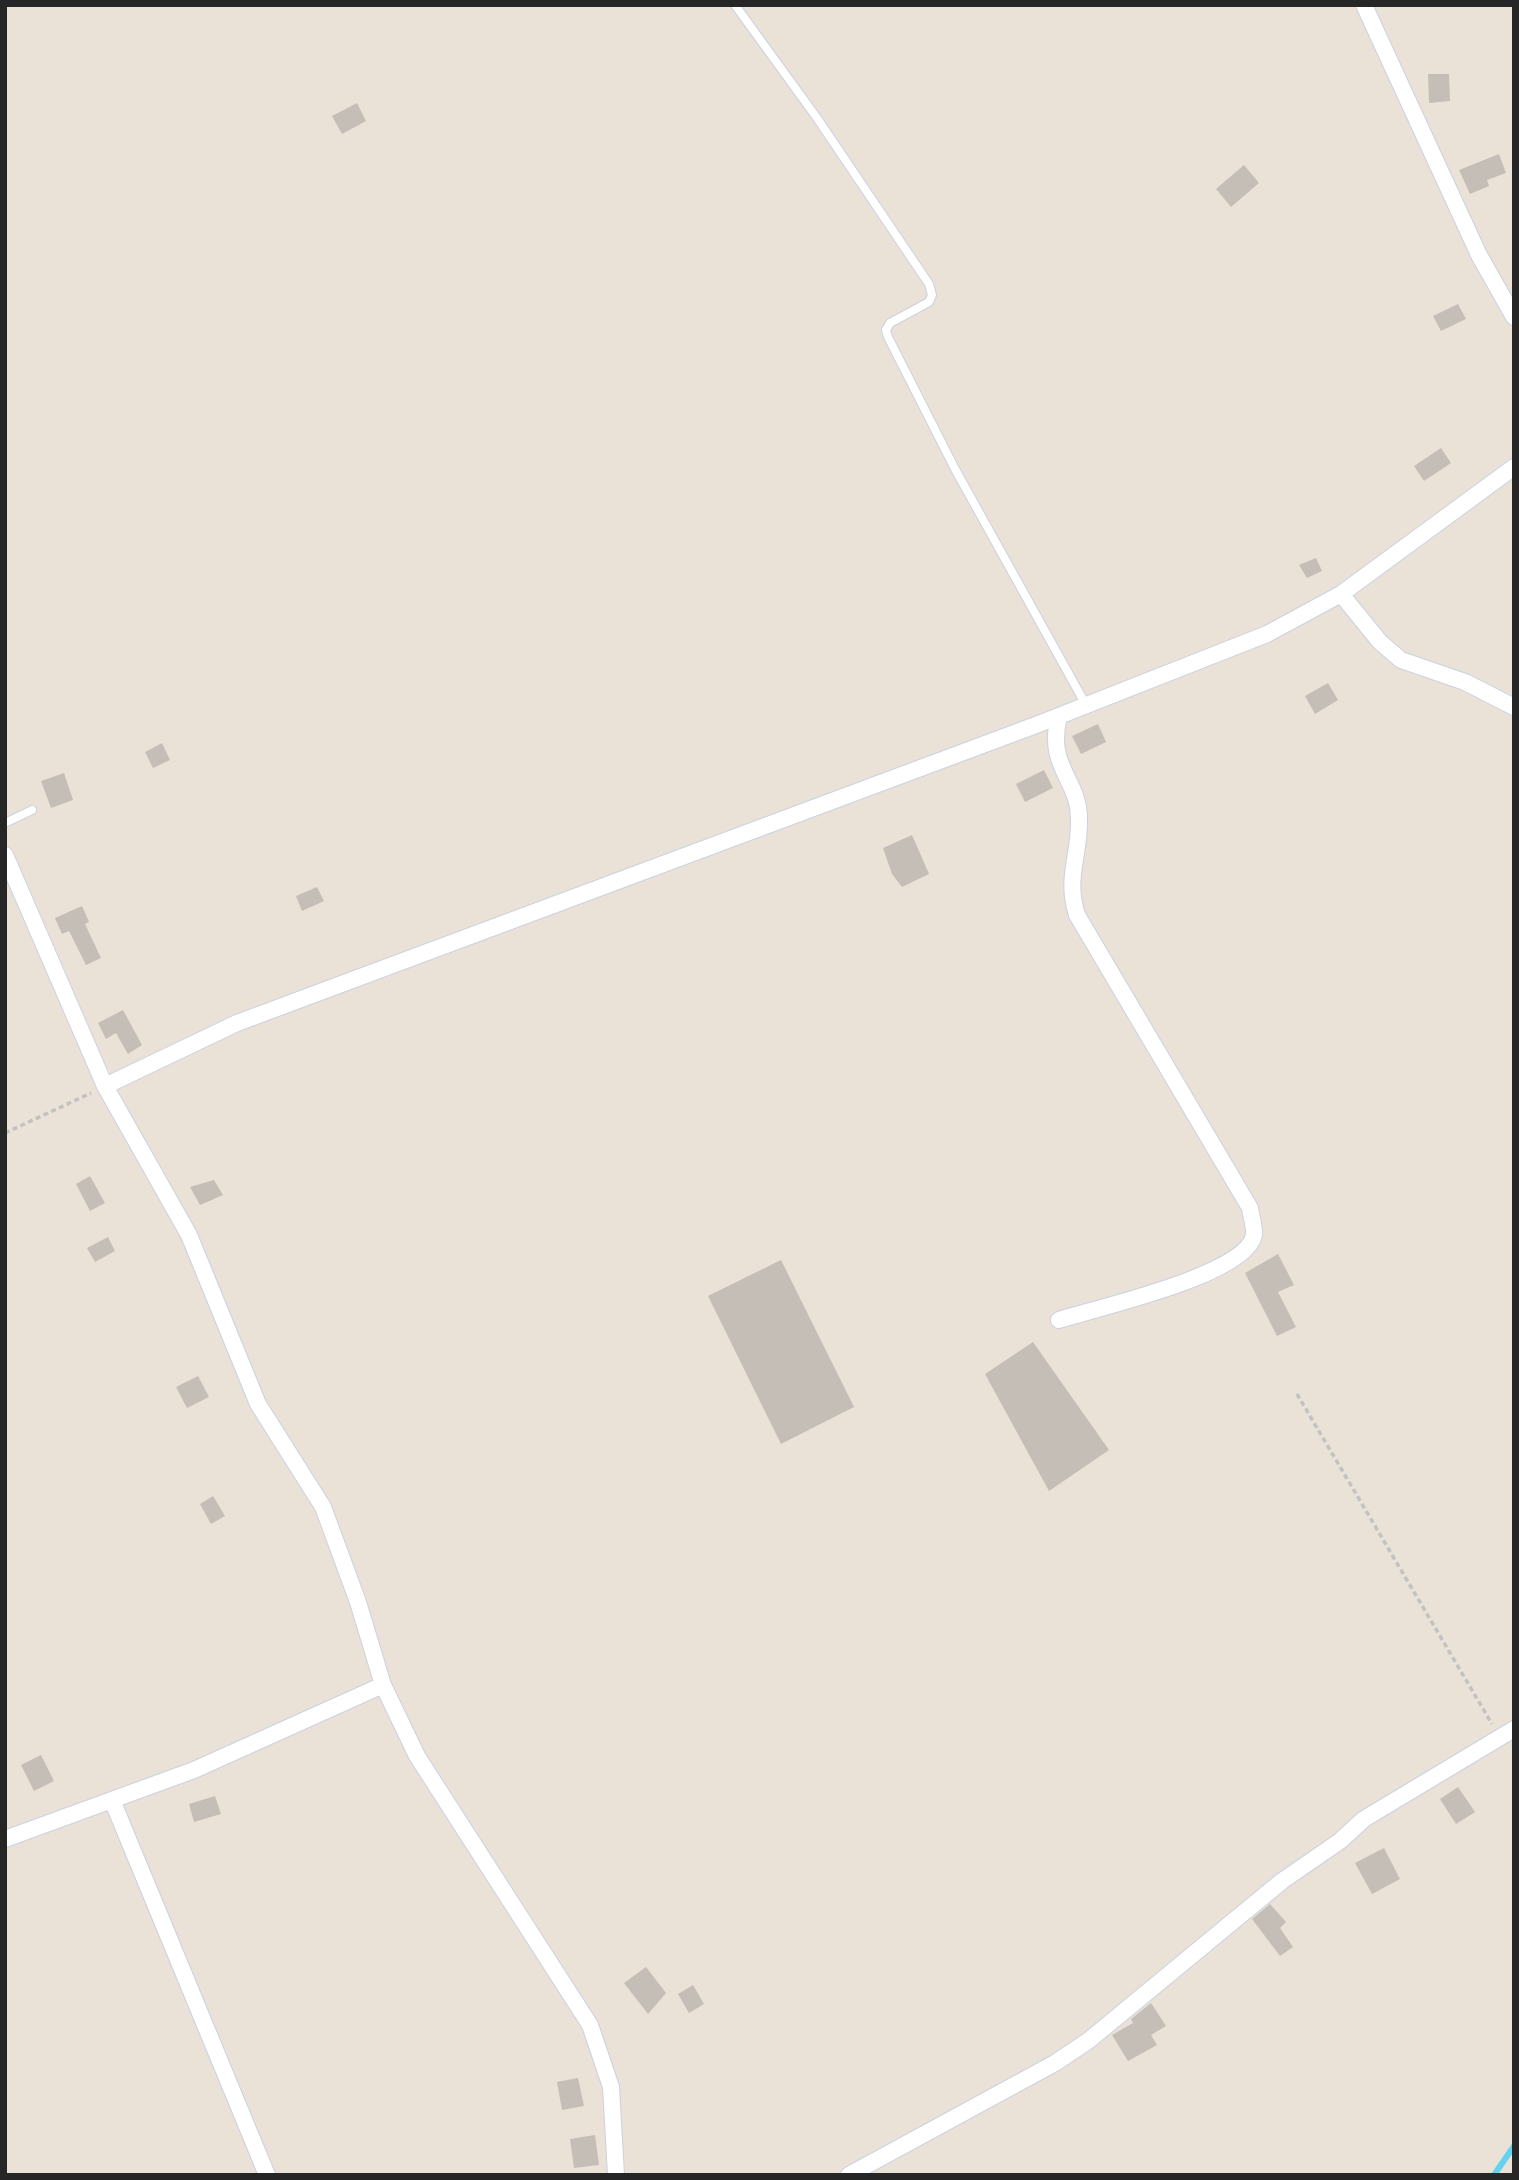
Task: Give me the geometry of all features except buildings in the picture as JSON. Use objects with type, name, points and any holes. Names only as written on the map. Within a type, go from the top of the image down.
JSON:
[{"type":"street","points":[[1364,5],[1479,255],[1514,317]]},
{"type":"street","points":[[105,1086],[237,1023],[1059,716],[1267,634],[1341,594],[1514,467]]},
{"type":"street","points":[[1341,594],[1380,642],[1401,660],[1465,682],[1514,707]]},
{"type":"street","points":[[1059,716],[1053,738],[1058,761],[1079,817],[1070,892],[1077,915],[1250,1208],[1254,1235],[1247,1248],[1206,1275],[1059,1320]]},
{"type":"street","points":[[5,855],[105,1086],[189,1234],[258,1404],[323,1507],[358,1602],[383,1685],[417,1756],[590,2025],[611,2087],[616,2175]]},
{"type":"street","points":[[5,1839],[194,1770],[383,1685]]},
{"type":"street","points":[[849,2175],[1055,2063],[1088,2041],[1282,1881],[1340,1841],[1364,1819],[1507,1734]]},
{"type":"street","points":[[112,1800],[267,2175]]},
{"type":"lane","points":[[735,5],[848,162],[929,284],[932,295],[929,302],[890,323],[886,330],[888,337],[955,469],[1086,705]]},
{"type":"lane","points":[[5,823],[32,810]]},
{"type":"path","points":[[5,1133],[105,1086]]},
{"type":"path","points":[[1297,1394],[1507,1734]]},
{"type":"waterway","points":[[1494,2175],[1514,2146]]}]
